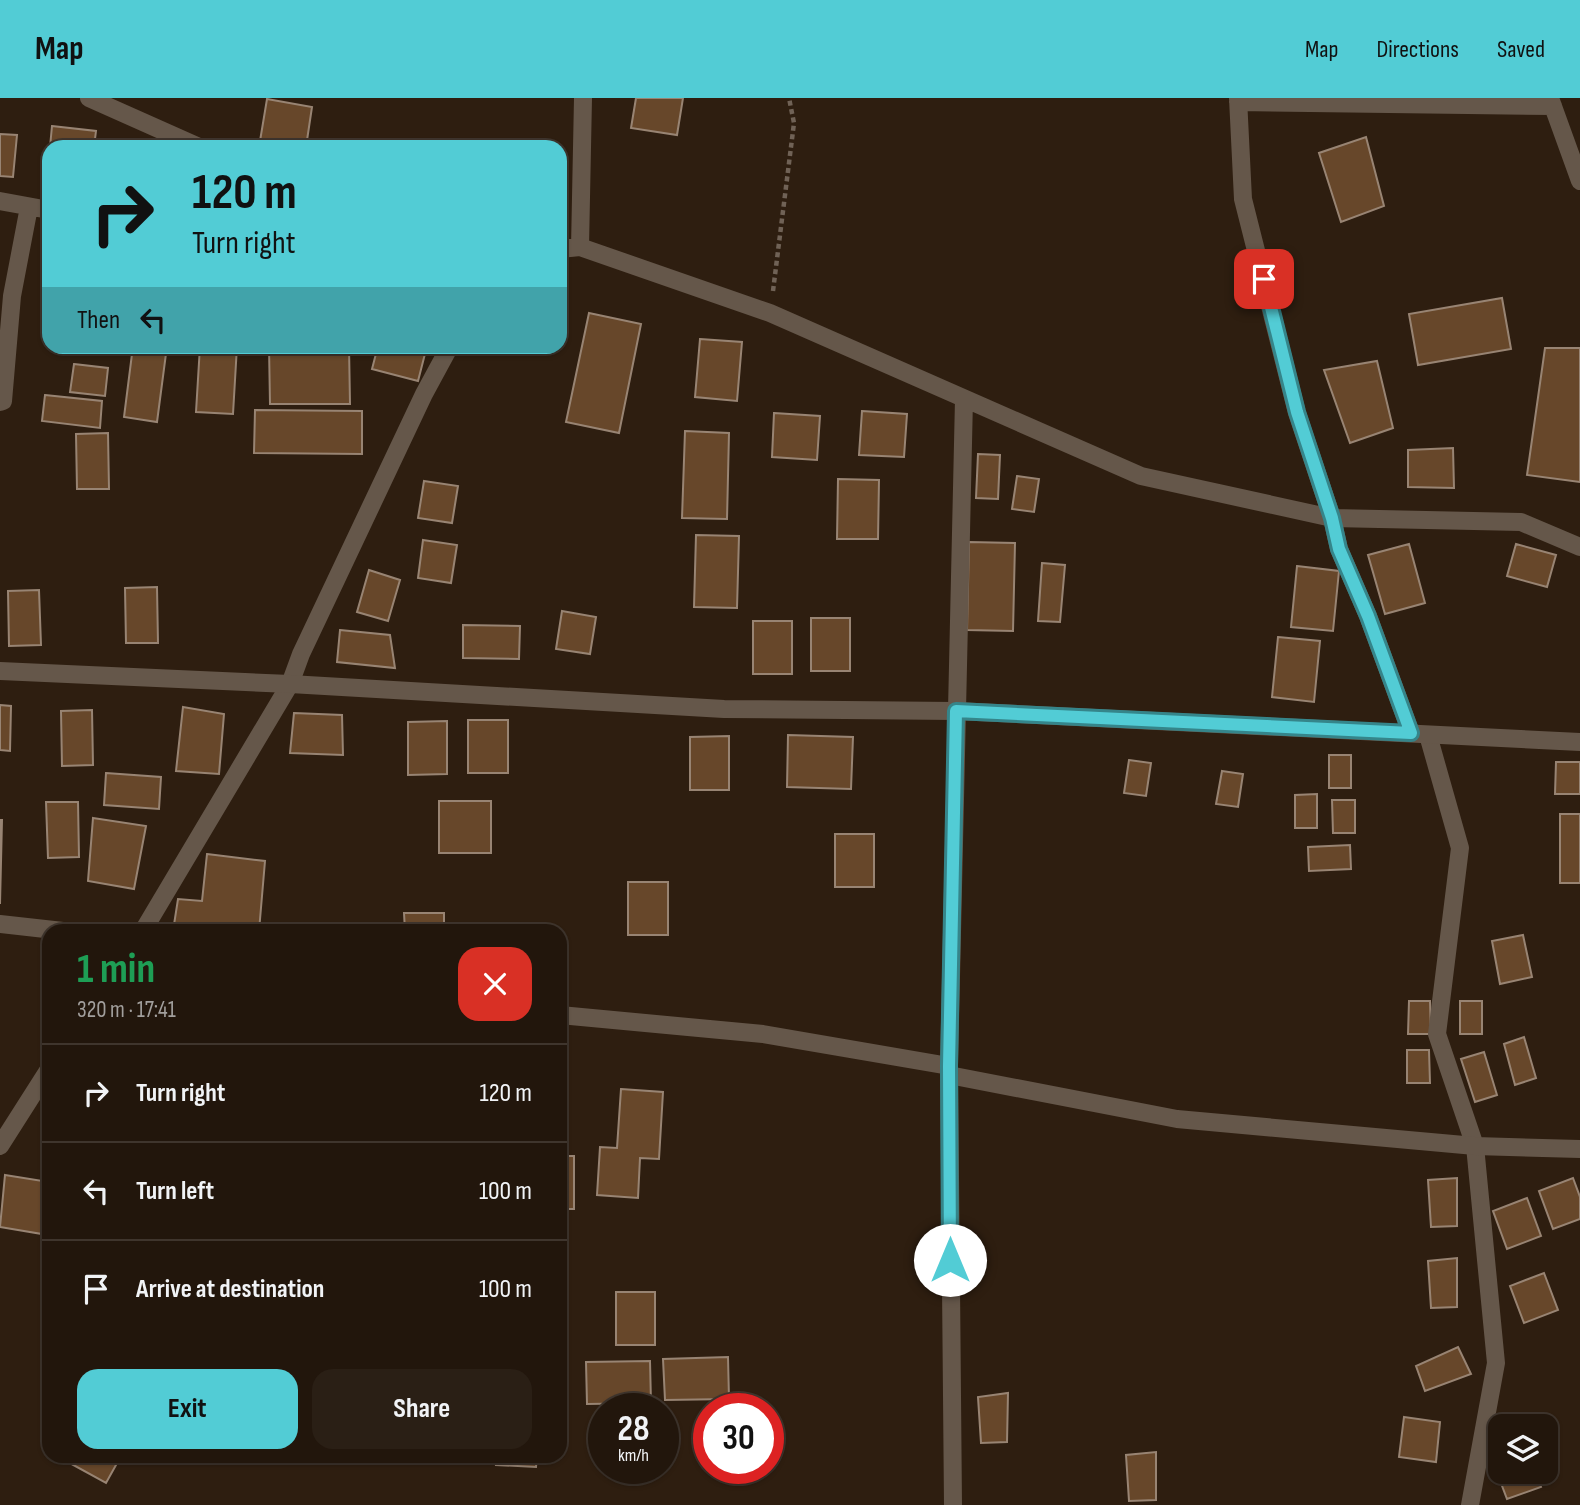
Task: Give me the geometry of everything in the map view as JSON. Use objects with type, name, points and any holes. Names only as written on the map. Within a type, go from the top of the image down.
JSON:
[{"type":"street","points":[[89,98],[183,140]]},
{"type":"street","points":[[580,247],[583,98]]},
{"type":"street","points":[[1470,1505],[1496,1363],[1475,1146],[1437,1034],[1460,848],[1419,734],[1339,549],[1332,518],[1297,412],[1243,199],[1238,100],[1551,102],[1580,180]]},
{"type":"street","points":[[0,201],[42,209]]},
{"type":"street","points":[[0,402],[3,401],[12,296],[29,207]]},
{"type":"street","points":[[567,248],[580,247],[770,313],[1140,476],[1332,518],[1521,522],[1580,547]]},
{"type":"street","points":[[147,924],[290,684],[301,654],[424,394],[446,354]]},
{"type":"street","points":[[953,1505],[949,1070],[964,399]]},
{"type":"street","points":[[0,671],[290,684],[724,709],[956,711],[1580,742]]},
{"type":"street","points":[[0,924],[42,929]]},
{"type":"street","points":[[567,1016],[763,1034],[949,1070],[1177,1119],[1475,1146],[1580,1149]]},
{"type":"street","points":[[0,1146],[42,1080]]},
{"type":"path","points":[[770,313],[794,123],[789,98]]},
{"type":"building","points":[[636,98],[683,98],[677,135],[631,128]]},
{"type":"building","points":[[267,99],[312,107],[307,140],[260,140]]},
{"type":"building","points":[[52,126],[96,131],[95,140],[51,140]]},
{"type":"building","points":[[0,134],[17,135],[13,177],[0,176]]},
{"type":"building","points":[[1366,137],[1384,206],[1341,222],[1319,153]]},
{"type":"building","points":[[1502,298],[1511,349],[1418,365],[1409,314]]},
{"type":"building","points":[[589,313],[641,324],[619,433],[566,422]]},
{"type":"building","points":[[700,339],[742,342],[737,401],[695,397]]},
{"type":"building","points":[[1545,348],[1580,348],[1580,482],[1527,475]]},
{"type":"building","points":[[132,354],[166,354],[157,422],[124,417]]},
{"type":"building","points":[[200,354],[237,354],[233,414],[196,412]]},
{"type":"building","points":[[269,354],[349,354],[350,404],[270,404]]},
{"type":"building","points":[[376,354],[425,354],[418,381],[372,369]]},
{"type":"building","points":[[1377,361],[1393,428],[1350,443],[1324,370]]},
{"type":"building","points":[[74,364],[108,368],[105,396],[70,392]]},
{"type":"building","points":[[45,395],[102,401],[100,428],[42,421]]},
{"type":"building","points":[[255,410],[362,411],[362,454],[254,453]]},
{"type":"building","points":[[862,411],[907,414],[904,457],[859,455]]},
{"type":"building","points":[[774,413],[820,416],[817,460],[772,457]]},
{"type":"building","points":[[685,431],[729,433],[727,519],[682,518]]},
{"type":"building","points":[[108,433],[109,489],[77,489],[76,434]]},
{"type":"building","points":[[1453,448],[1454,488],[1408,487],[1408,450]]},
{"type":"building","points":[[978,454],[1000,455],[998,499],[976,498]]},
{"type":"building","points":[[1017,476],[1039,479],[1034,512],[1012,509]]},
{"type":"building","points":[[838,479],[879,480],[878,539],[837,539]]},
{"type":"building","points":[[424,481],[458,486],[452,523],[418,518]]},
{"type":"building","points":[[696,535],[739,536],[737,608],[694,607]]},
{"type":"building","points":[[423,540],[457,545],[451,583],[418,578]]},
{"type":"building","points":[[969,542],[1015,543],[1013,631],[967,630]]},
{"type":"building","points":[[1409,544],[1425,603],[1385,614],[1368,555]]},
{"type":"building","points":[[1516,544],[1556,555],[1547,587],[1507,576]]},
{"type":"building","points":[[1042,563],[1065,565],[1060,622],[1038,621]]},
{"type":"building","points":[[1297,566],[1339,571],[1333,631],[1291,627]]},
{"type":"building","points":[[369,570],[400,580],[388,621],[357,612]]},
{"type":"building","points":[[157,587],[158,643],[126,643],[125,588]]},
{"type":"building","points":[[39,590],[41,645],[9,646],[8,591]]},
{"type":"building","points":[[562,611],[596,617],[590,654],[556,649]]},
{"type":"building","points":[[811,618],[850,618],[850,671],[811,671]]},
{"type":"building","points":[[753,621],[792,621],[792,674],[753,674]]},
{"type":"building","points":[[463,625],[520,626],[519,659],[463,658]]},
{"type":"building","points":[[340,630],[390,635],[395,668],[337,662]]},
{"type":"building","points":[[1278,637],[1320,641],[1314,702],[1272,697]]},
{"type":"building","points":[[0,705],[11,706],[10,751],[0,750]]},
{"type":"building","points":[[183,707],[224,714],[219,774],[176,771]]},
{"type":"building","points":[[92,710],[93,765],[62,766],[61,711]]},
{"type":"building","points":[[294,713],[342,715],[343,755],[290,753]]},
{"type":"building","points":[[468,720],[508,720],[508,773],[468,773]]},
{"type":"building","points":[[447,721],[447,774],[408,775],[408,722]]},
{"type":"building","points":[[788,735],[853,737],[851,789],[787,787]]},
{"type":"building","points":[[729,736],[729,790],[690,790],[690,737]]},
{"type":"building","points":[[1329,755],[1351,755],[1351,788],[1329,788]]},
{"type":"building","points":[[1129,760],[1151,763],[1146,796],[1124,793]]},
{"type":"building","points":[[1556,762],[1580,762],[1580,794],[1555,794]]},
{"type":"building","points":[[1222,771],[1243,774],[1238,807],[1216,804]]},
{"type":"building","points":[[106,773],[161,777],[159,809],[104,805]]},
{"type":"building","points":[[1317,794],[1317,828],[1295,828],[1295,795]]},
{"type":"building","points":[[1332,800],[1355,800],[1355,833],[1333,833]]},
{"type":"building","points":[[439,801],[491,801],[491,853],[439,853]]},
{"type":"building","points":[[46,802],[78,802],[79,857],[48,858]]},
{"type":"building","points":[[1560,814],[1580,814],[1580,883],[1560,883]]},
{"type":"building","points":[[93,818],[146,826],[134,889],[88,881]]},
{"type":"building","points":[[0,820],[2,820],[0,904]]},
{"type":"building","points":[[835,834],[874,834],[874,887],[835,887]]},
{"type":"building","points":[[1350,845],[1351,869],[1309,871],[1308,847]]},
{"type":"building","points":[[207,854],[265,861],[260,924],[174,924],[178,899],[202,901]]},
{"type":"building","points":[[628,882],[668,882],[668,935],[628,935]]},
{"type":"building","points":[[404,913],[444,913],[444,924],[405,924]]},
{"type":"building","points":[[1523,935],[1532,977],[1500,984],[1492,941]]},
{"type":"building","points":[[1409,1001],[1430,1001],[1431,1034],[1408,1034]]},
{"type":"building","points":[[1460,1001],[1482,1001],[1482,1034],[1460,1034]]},
{"type":"building","points":[[1524,1037],[1536,1078],[1515,1085],[1504,1044]]},
{"type":"building","points":[[1407,1050],[1429,1050],[1430,1083],[1407,1083]]},
{"type":"building","points":[[1484,1052],[1497,1095],[1475,1102],[1461,1059]]},
{"type":"building","points":[[621,1089],[663,1092],[659,1159],[640,1158],[638,1198],[597,1195],[600,1147],[617,1148]]},
{"type":"building","points":[[567,1156],[574,1156],[574,1209],[567,1209]]},
{"type":"building","points":[[5,1175],[42,1181],[42,1234],[0,1227]]},
{"type":"building","points":[[1457,1178],[1457,1226],[1431,1227],[1428,1180]]},
{"type":"building","points":[[1573,1178],[1580,1197],[1580,1219],[1553,1229],[1539,1191]]},
{"type":"building","points":[[1527,1198],[1541,1236],[1507,1249],[1493,1211]]},
{"type":"building","points":[[1457,1258],[1457,1307],[1431,1308],[1428,1261]]},
{"type":"building","points":[[1544,1273],[1558,1310],[1524,1323],[1510,1286]]},
{"type":"building","points":[[616,1292],[655,1292],[655,1345],[616,1345]]},
{"type":"building","points":[[1458,1347],[1471,1374],[1425,1391],[1416,1366]]},
{"type":"building","points":[[728,1357],[729,1393],[693,1393],[693,1400],[679,1400],[679,1393],[665,1393],[663,1359]]},
{"type":"building","points":[[650,1361],[651,1393],[588,1393],[587,1404],[586,1362]]},
{"type":"building","points":[[1008,1393],[1007,1442],[981,1443],[978,1397]]},
{"type":"building","points":[[1404,1417],[1440,1422],[1436,1462],[1399,1457]]},
{"type":"building","points":[[1156,1452],[1156,1500],[1129,1501],[1126,1455]]},
{"type":"building","points":[[70,1463],[117,1463],[106,1483]]},
{"type":"building","points":[[496,1463],[536,1463],[536,1467]]},
{"type":"building","points":[[1501,1484],[1540,1484],[1541,1487],[1507,1499]]},
{"type":"route","points":[[950,1260],[949,1066],[956,711],[1411,733],[1368,616],[1339,549],[1332,518],[1297,412],[1264,279]]}]
